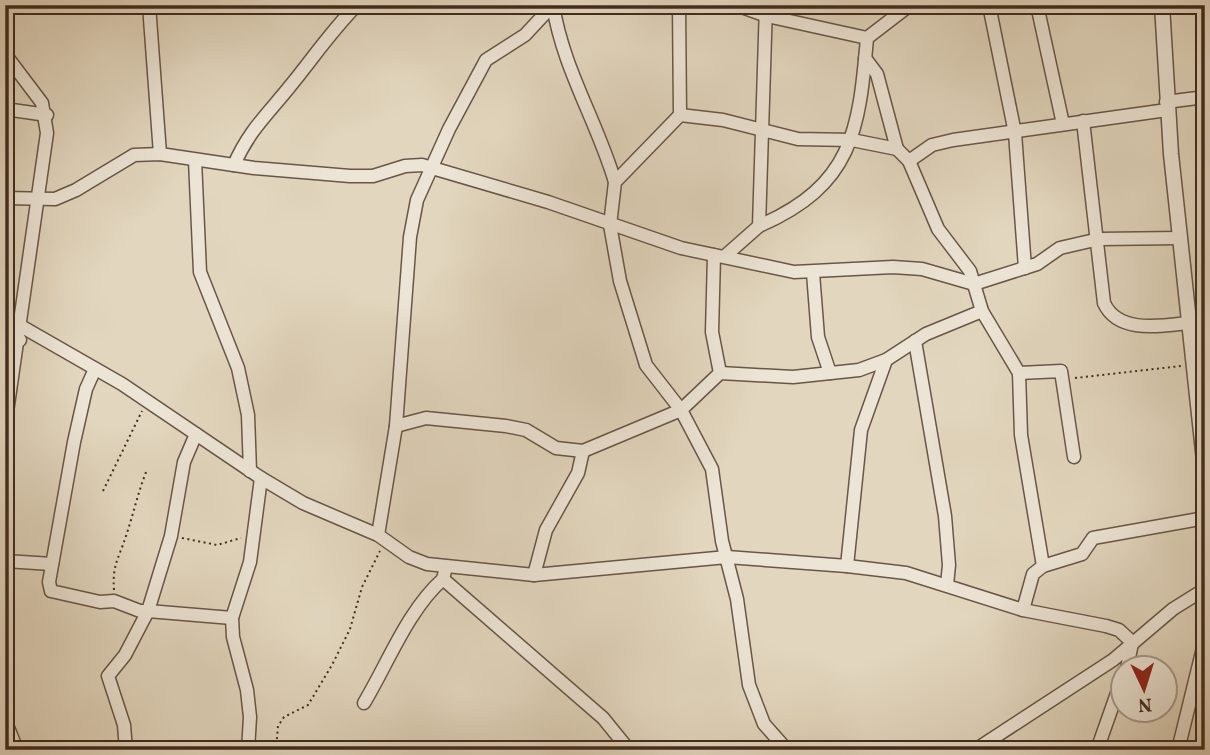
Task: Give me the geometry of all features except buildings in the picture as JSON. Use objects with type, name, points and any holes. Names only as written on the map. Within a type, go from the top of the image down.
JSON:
[{"type":"street","points":[[149,5],[160,153]]},
{"type":"street","points":[[234,165],[250,131],[290,87],[332,30],[357,5]]},
{"type":"street","points":[[615,182],[680,115],[679,5]]},
{"type":"street","points":[[736,5],[867,38]]},
{"type":"street","points":[[989,5],[1015,133],[1025,268]]},
{"type":"street","points":[[1037,5],[1063,124]]},
{"type":"street","points":[[1162,5],[1167,106],[1205,470]]},
{"type":"street","points":[[378,535],[397,426],[410,237],[417,200],[449,129],[486,61],[525,35],[552,6]]},
{"type":"street","points":[[552,6],[565,60],[601,137],[615,182],[610,225],[635,335],[655,379],[681,410],[712,469],[737,599],[749,685],[764,724],[786,750]]},
{"type":"street","points":[[720,373],[712,331],[719,256],[759,226],[790,213],[813,194],[835,170],[852,140],[867,38],[906,7]]},
{"type":"street","points":[[759,226],[766,11]]},
{"type":"street","points":[[5,54],[29,81],[47,115],[39,201],[5,426]]},
{"type":"street","points":[[865,58],[877,74],[897,149],[909,161],[938,229],[961,258],[974,284],[982,311],[1018,373],[1021,435],[1042,566]]},
{"type":"street","points":[[909,161],[932,145],[953,140],[1015,133],[1205,97]]},
{"type":"street","points":[[5,109],[47,115]]},
{"type":"street","points":[[680,115],[723,120],[798,139],[852,140],[897,149]]},
{"type":"street","points":[[1083,121],[1099,239],[1104,303],[1108,311],[1137,326],[1188,323]]},
{"type":"street","points":[[5,198],[39,201],[55,199],[76,190],[134,155],[160,153],[234,165],[350,176],[373,176],[405,166],[433,168],[548,202],[610,225],[764,267],[813,273],[893,267],[922,269],[974,284],[1043,261],[1060,248],[1099,239],[1180,238]]},
{"type":"street","points":[[195,160],[200,272],[238,368],[256,475],[255,528],[250,562],[232,618],[233,637],[247,690],[250,717],[248,750]]},
{"type":"street","points":[[813,273],[818,337],[830,373]]},
{"type":"street","points":[[397,426],[426,418],[506,426],[526,430],[556,448],[583,451],[681,410],[720,373],[793,377],[859,370],[982,311]]},
{"type":"street","points":[[5,317],[22,324],[147,401],[256,475],[303,503],[378,535],[409,557],[444,573],[603,718],[629,750]]},
{"type":"street","points":[[5,340],[20,340]]},
{"type":"street","points":[[915,341],[945,516],[949,565],[947,585]]},
{"type":"street","points":[[847,566],[861,430],[886,359]]},
{"type":"street","points":[[95,369],[86,389],[74,442],[51,564],[51,591],[100,602],[114,601],[140,611],[232,618]]},
{"type":"street","points":[[1018,373],[1059,370],[1064,380],[1074,457]]},
{"type":"street","points":[[126,750],[124,725],[108,676],[129,648],[148,611],[171,536],[180,477],[196,434]]},
{"type":"street","points":[[534,575],[546,530],[578,473],[583,451]]},
{"type":"street","points":[[1023,610],[1033,575],[1042,566],[1082,554],[1093,538],[1205,518]]},
{"type":"street","points":[[444,573],[534,575],[727,557],[847,566],[906,573],[1023,610],[1106,626],[1119,630],[1132,643]]},
{"type":"street","points":[[5,561],[51,564]]},
{"type":"street","points":[[364,703],[417,611],[444,573]]},
{"type":"street","points":[[975,750],[1113,660],[1173,609],[1205,589]]},
{"type":"street","points":[[1178,750],[1205,640]]},
{"type":"street","points":[[1129,654],[1132,643]]},
{"type":"street","points":[[1097,750],[1108,719]]},
{"type":"street","points":[[5,720],[17,750]]},
{"type":"path","points":[[1064,380],[1192,365]]},
{"type":"path","points":[[103,491],[147,401]]},
{"type":"path","points":[[114,601],[114,560],[127,534],[128,521],[146,472]]},
{"type":"path","points":[[171,536],[227,545],[255,528]]},
{"type":"path","points":[[276,750],[278,726],[284,717],[308,705],[350,629],[362,587],[380,549],[378,535]]}]
